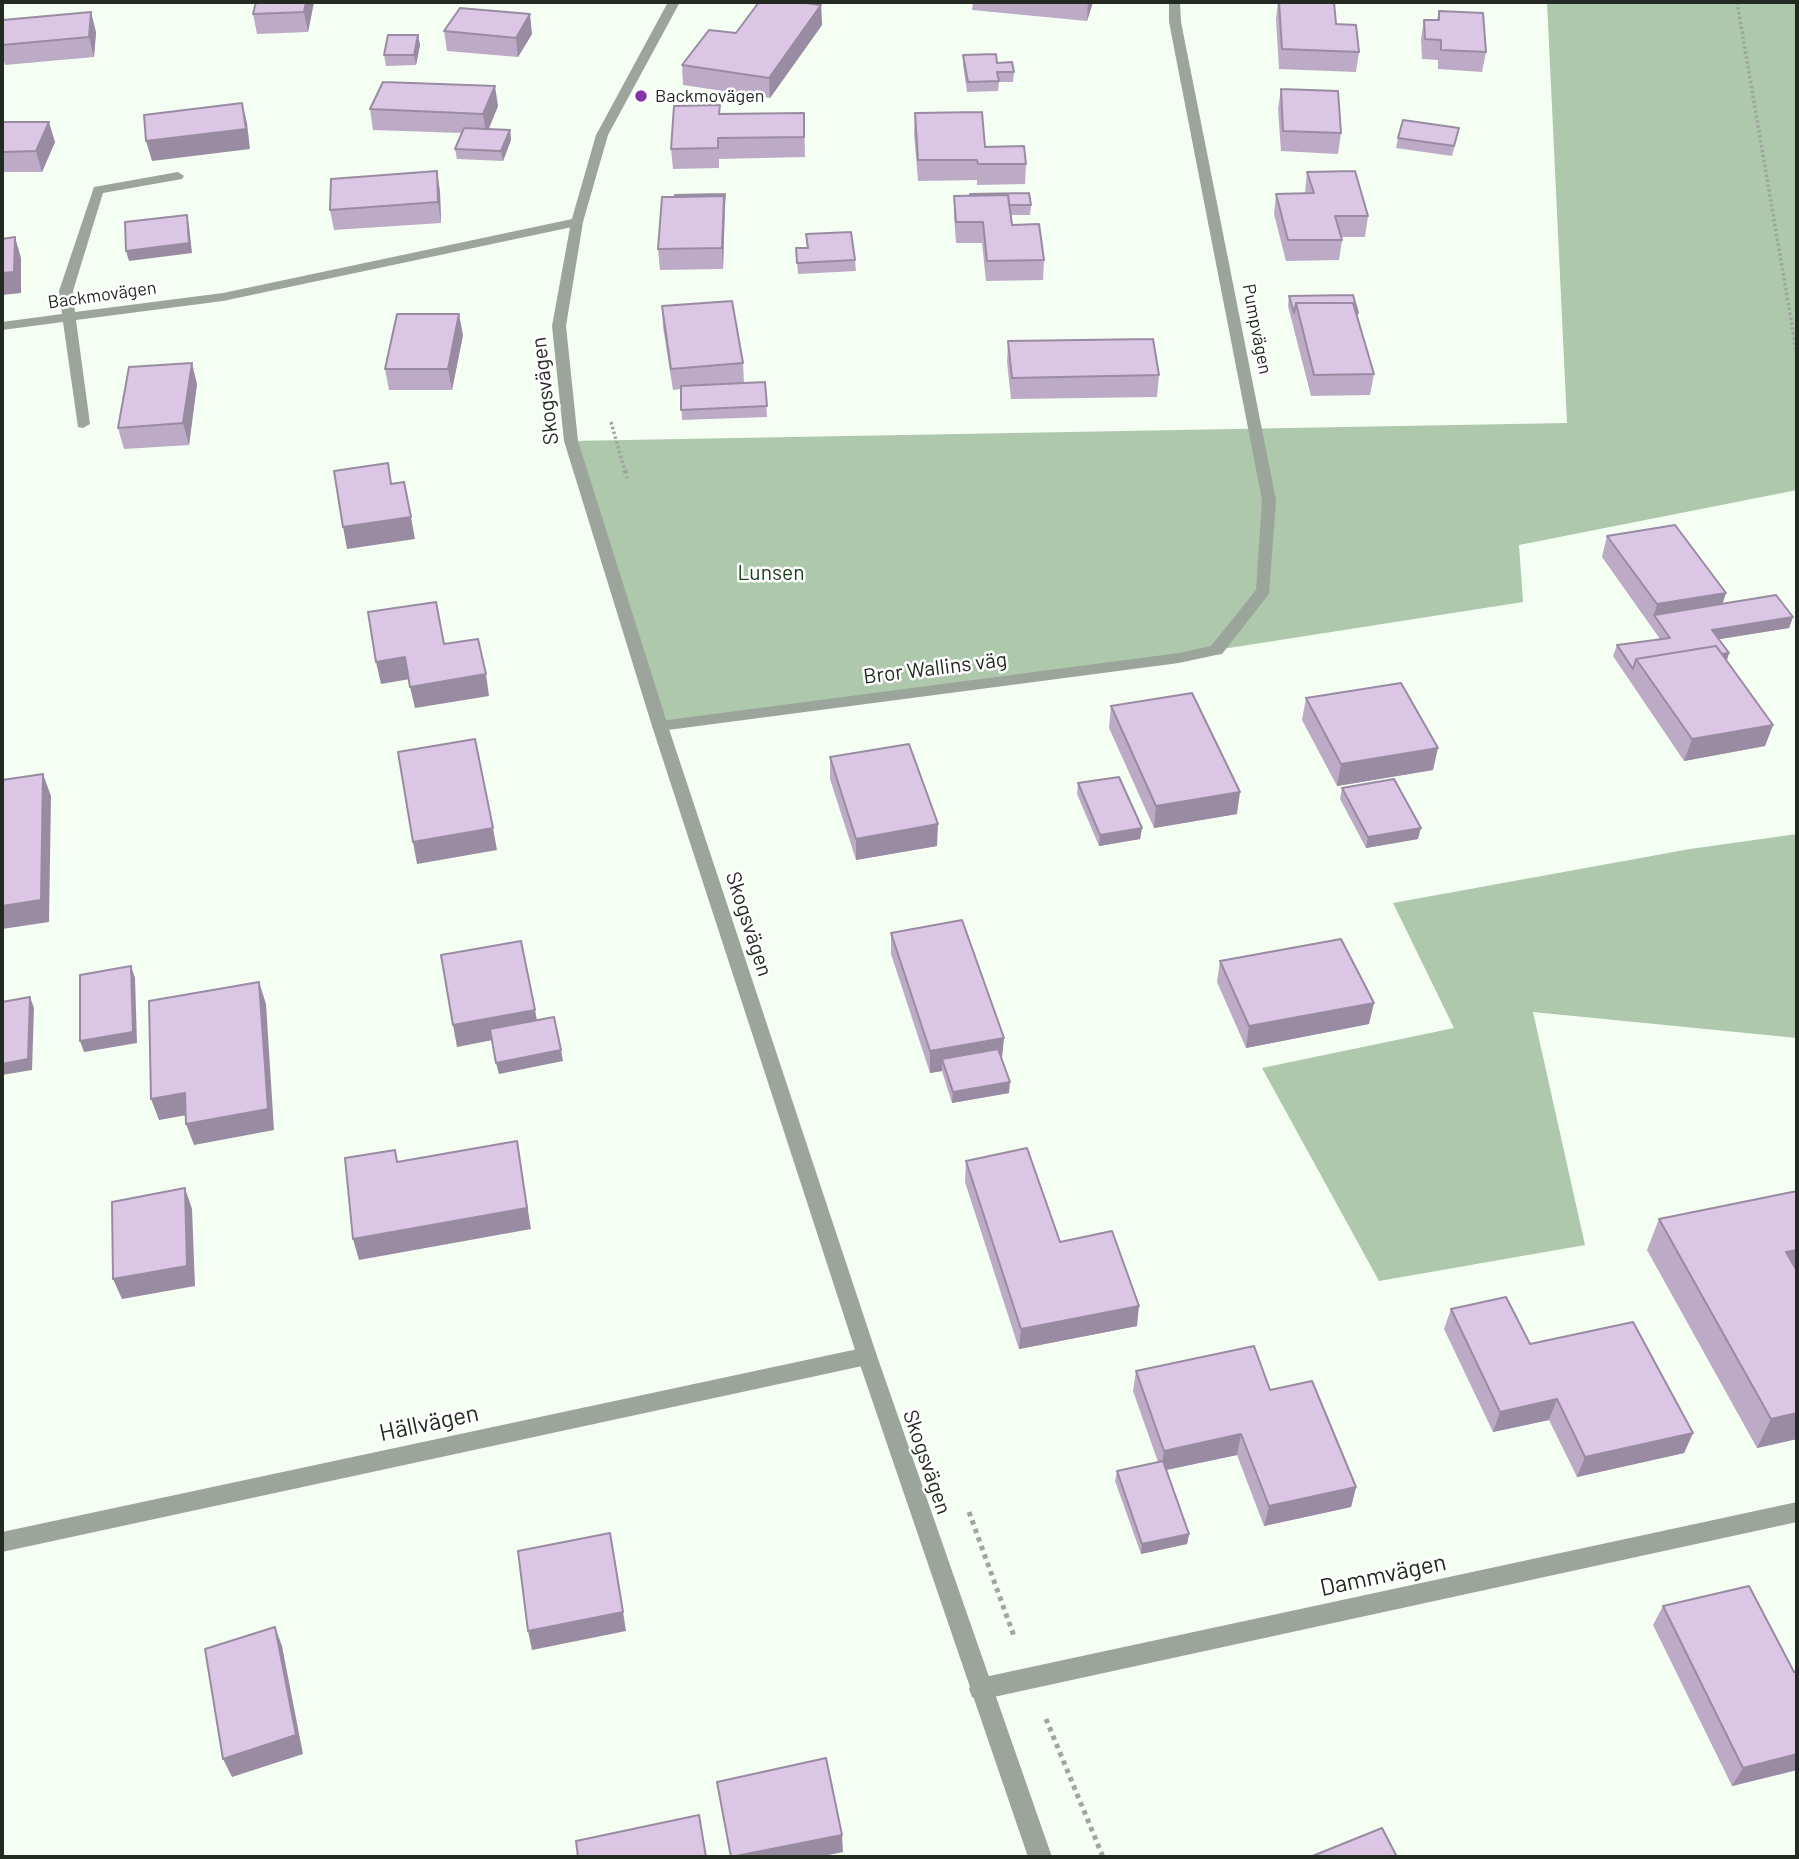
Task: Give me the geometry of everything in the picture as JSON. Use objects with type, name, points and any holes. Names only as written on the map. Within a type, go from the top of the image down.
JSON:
[{"type":"street","name":"Skogsvägen","points":[[674,2],[602,135],[577,222],[559,326],[571,441],[660,726],[867,1356],[979,1689],[1040,1857]]},
{"type":"street","name":"Pumpvägen","points":[[1174,2],[1175,22],[1269,500],[1264,591],[1216,650]]},
{"type":"street","points":[[83,424],[66,291],[98,190],[178,176]]},
{"type":"street","name":"Backmovägen","points":[[2,326],[223,297],[577,222]]},
{"type":"street","name":"Bror Wallins väg","points":[[660,726],[1179,658],[1216,650]]},
{"type":"street","name":"Hällvägen","points":[[2,1542],[867,1356]]},
{"type":"street","name":"Dammvägen","points":[[979,1689],[1797,1512]]},
{"type":"path","points":[[1737,2],[1797,355]]},
{"type":"path","points":[[610,417],[628,483]]},
{"type":"path","points":[[964,1500],[1030,1678],[1103,1857]]},
{"type":"green space","name":"Lunsen","points":[[1547,2],[1797,2],[1797,490],[1519,545],[1523,602],[1216,650],[660,726],[571,441],[1567,423]]},
{"type":"green space","points":[[1797,834],[1797,1038],[1533,1012],[1585,1245],[1379,1281],[1262,1068],[1454,1028],[1393,903],[1690,849]]},
{"type":"building","points":[[256,2],[306,2],[304,12],[253,14]]},
{"type":"building","points":[[759,2],[821,5],[769,78],[682,65],[709,30],[736,33]]},
{"type":"building","points":[[1279,2],[1334,2],[1336,24],[1356,25],[1359,52],[1282,49]]},
{"type":"building","points":[[460,8],[530,14],[516,38],[444,31]]},
{"type":"building","points":[[1439,11],[1483,13],[1486,52],[1441,50],[1441,40],[1425,39],[1424,20],[1439,20]]},
{"type":"building","points":[[91,12],[89,37],[2,45],[3,20]]},
{"type":"building","points":[[388,35],[418,35],[414,55],[384,55]]},
{"type":"building","points":[[996,54],[997,63],[1012,62],[1014,72],[997,72],[999,81],[968,82],[963,55]]},
{"type":"building","points":[[383,82],[495,86],[483,114],[370,109]]},
{"type":"building","points":[[1281,89],[1338,91],[1341,133],[1283,131]]},
{"type":"building","points":[[242,103],[246,129],[146,141],[144,115]]},
{"type":"building","points":[[720,105],[719,114],[804,113],[804,137],[718,138],[718,148],[671,149],[674,106]]},
{"type":"building","points":[[982,112],[985,147],[1024,146],[1026,164],[978,164],[977,160],[918,160],[915,113]]},
{"type":"building","points":[[1403,120],[1459,128],[1454,146],[1398,138]]},
{"type":"building","points":[[2,122],[49,122],[36,151],[2,152]]},
{"type":"building","points":[[464,128],[510,130],[501,151],[455,149]]},
{"type":"building","points":[[437,171],[438,202],[330,210],[331,179]]},
{"type":"building","points":[[1355,171],[1368,216],[1335,216],[1342,240],[1288,240],[1276,194],[1314,193],[1307,172]]},
{"type":"building","points":[[1029,193],[1031,205],[1009,205],[1008,195],[970,195],[970,194]]},
{"type":"building","points":[[725,194],[724,206],[724,196],[675,197],[675,195]]},
{"type":"building","points":[[1008,195],[1012,225],[1039,224],[1044,260],[987,261],[983,222],[956,222],[954,196]]},
{"type":"building","points":[[724,196],[722,248],[658,249],[662,197]]},
{"type":"building","points":[[187,215],[189,243],[126,251],[125,222]]},
{"type":"building","points":[[851,232],[855,260],[797,263],[796,248],[808,248],[806,234]]},
{"type":"building","points":[[15,237],[14,272],[2,273],[2,239]]},
{"type":"building","points":[[1353,295],[1358,313],[1353,303],[1296,303],[1294,313],[1289,296]]},
{"type":"building","points":[[732,301],[743,363],[671,369],[662,306]]},
{"type":"building","points":[[1296,303],[1353,303],[1374,374],[1314,375]]},
{"type":"building","points":[[397,314],[459,314],[448,369],[385,369]]},
{"type":"building","points":[[1153,339],[1159,375],[1012,378],[1008,341]]},
{"type":"building","points":[[192,363],[183,423],[118,428],[129,367]]},
{"type":"building","points":[[765,382],[767,406],[681,410],[681,386]]},
{"type":"building","points":[[388,463],[391,484],[404,482],[411,517],[343,527],[334,471]]},
{"type":"building","points":[[1675,525],[1726,593],[1657,604],[1607,536]]},
{"type":"building","points":[[1776,595],[1793,617],[1712,630],[1729,653],[1722,654],[1716,646],[1636,659],[1633,669],[1617,645],[1670,638],[1654,615]]},
{"type":"building","points":[[436,602],[444,644],[478,639],[486,674],[410,687],[405,657],[376,662],[368,612]]},
{"type":"building","points":[[1716,646],[1773,725],[1692,739],[1636,659]]},
{"type":"building","points":[[1401,683],[1438,748],[1341,764],[1306,698]]},
{"type":"building","points":[[1192,693],[1240,792],[1156,806],[1111,706]]},
{"type":"building","points":[[475,739],[493,828],[413,842],[398,752]]},
{"type":"building","points":[[909,744],[938,824],[856,839],[830,757]]},
{"type":"building","points":[[43,774],[41,900],[2,906],[2,780]]},
{"type":"building","points":[[1119,777],[1142,828],[1100,835],[1078,783]]},
{"type":"building","points":[[1394,779],[1421,828],[1368,837],[1342,788]]},
{"type":"building","points":[[962,920],[1004,1038],[930,1051],[891,933]]},
{"type":"building","points":[[1341,939],[1374,1003],[1249,1026],[1220,961]]},
{"type":"building","points":[[521,941],[535,1010],[453,1025],[441,955]]},
{"type":"building","points":[[131,966],[133,1032],[80,1041],[80,975]]},
{"type":"building","points":[[259,982],[268,1109],[186,1124],[185,1093],[151,1099],[149,1001]]},
{"type":"building","points":[[30,997],[28,1059],[2,1064],[2,1002]]},
{"type":"building","points":[[554,1017],[561,1050],[496,1063],[490,1029]]},
{"type":"building","points":[[998,1049],[1010,1082],[953,1092],[942,1059]]},
{"type":"building","points":[[517,1141],[527,1208],[353,1239],[345,1158],[395,1150],[397,1162]]},
{"type":"building","points":[[1027,1148],[1060,1242],[1112,1231],[1139,1306],[1021,1329],[966,1161]]},
{"type":"building","points":[[185,1188],[187,1266],[113,1279],[112,1202]]},
{"type":"building","points":[[1797,1191],[1797,1250],[1786,1252],[1797,1271],[1797,1413],[1771,1419],[1659,1219]]},
{"type":"building","points":[[1506,1297],[1530,1344],[1633,1322],[1693,1433],[1585,1457],[1557,1399],[1500,1412],[1451,1309]]},
{"type":"building","points":[[1254,1346],[1270,1390],[1312,1381],[1356,1487],[1269,1506],[1241,1434],[1164,1451],[1136,1371]]},
{"type":"building","points":[[1163,1461],[1189,1534],[1142,1544],[1117,1471]]},
{"type":"building","points":[[610,1533],[623,1612],[528,1631],[518,1551]]},
{"type":"building","points":[[1749,1586],[1794,1672],[1797,1671],[1797,1754],[1743,1768],[1663,1606]]},
{"type":"building","points":[[275,1627],[296,1735],[223,1759],[205,1649]]},
{"type":"building","points":[[826,1758],[842,1835],[731,1857],[717,1782]]},
{"type":"building","points":[[699,1815],[706,1857],[578,1857],[576,1841]]},
{"type":"building","points":[[1382,1828],[1397,1857],[1310,1857]]},
{"type":"place","name":"Backmovägen","points":[[641,96]]}]
